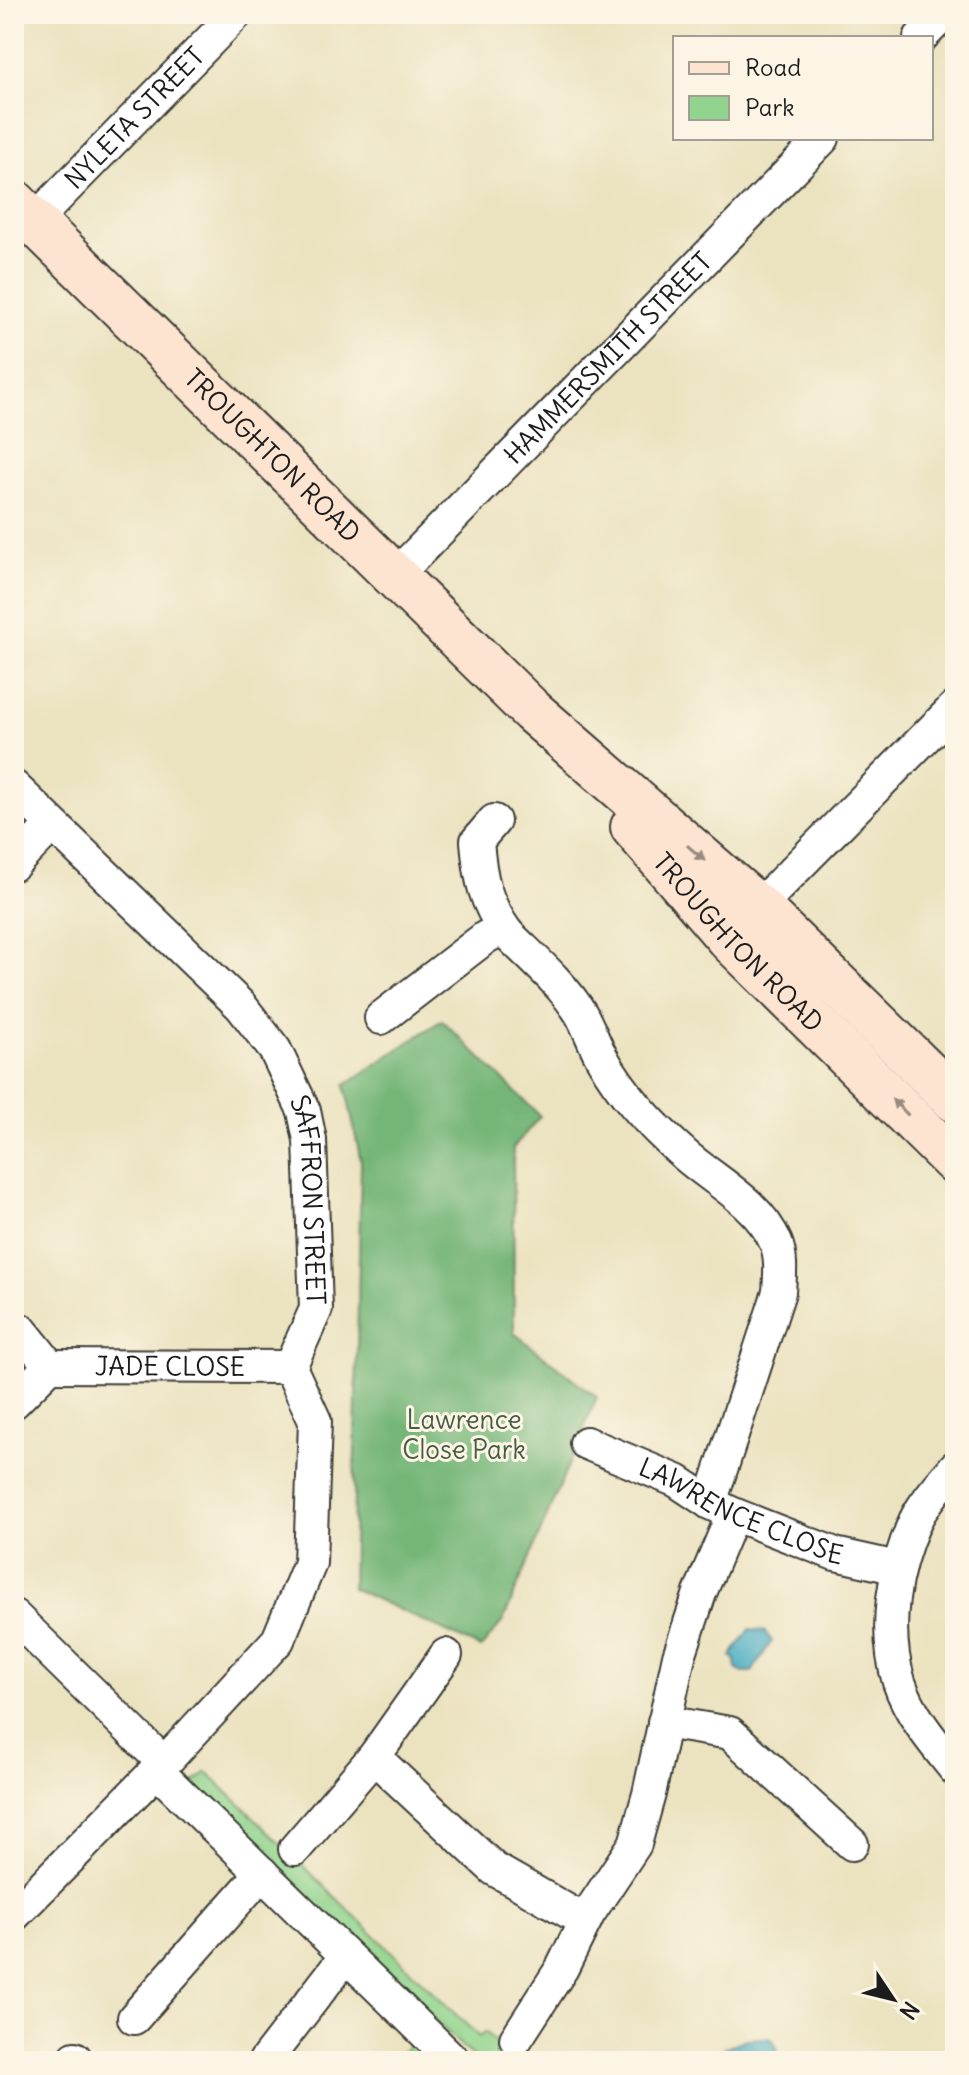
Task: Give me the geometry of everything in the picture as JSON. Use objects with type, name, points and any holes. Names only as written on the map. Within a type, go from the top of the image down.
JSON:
[{"type":"main road","name":"TROUGHTON ROAD","points":[[24,211],[532,711],[758,907],[955,1100]]},
{"type":"main road","name":"TROUGHTON ROAD","points":[[532,711],[728,938],[955,1162]]},
{"type":"street","name":"NYLETA STREET","points":[[24,211],[236,14]]},
{"type":"street","points":[[922,36],[944,14]]},
{"type":"street","name":"HAMMERSMITH STREET","points":[[394,577],[821,140]]},
{"type":"street","points":[[728,938],[955,707]]},
{"type":"street","name":"SAFFRON STREET","points":[[14,787],[241,1006],[275,1050],[304,1111],[310,1140],[316,1309],[290,1367]]},
{"type":"street","points":[[494,821],[477,841],[483,891],[492,911],[507,933],[561,986],[581,1014],[602,1059],[633,1103],[685,1155],[735,1192],[761,1219],[776,1243],[780,1264],[779,1292],[700,1593],[679,1656],[635,1844],[585,1921],[562,1968],[516,2039]]},
{"type":"street","points":[[14,864],[52,825]]},
{"type":"street","points":[[381,1018],[486,937],[496,932],[507,933]]},
{"type":"street","points":[[14,1402],[50,1366],[21,1330]]},
{"type":"street","name":"JADE CLOSE","points":[[50,1366],[290,1367]]},
{"type":"street","points":[[14,1915],[160,1767],[278,1640],[310,1563],[315,1421],[290,1367]]},
{"type":"street","name":"LAWRENCE CLOSE","points":[[586,1443],[677,1481],[722,1508],[835,1554],[898,1568]]},
{"type":"street","points":[[955,1467],[916,1518],[898,1568],[890,1626],[899,1683],[927,1735],[955,1769]]},
{"type":"street","points":[[14,1616],[262,1873],[454,2061]]},
{"type":"street","points":[[295,1849],[374,1757],[446,1655]]},
{"type":"street","points":[[664,1722],[730,1733],[852,1844]]},
{"type":"street","points":[[374,1757],[494,1869],[585,1921]]},
{"type":"street","points":[[134,2018],[262,1873]]},
{"type":"street","points":[[265,2061],[346,1956]]},
{"type":"green space","name":"Lawrence Close Park","points":[[442,1020],[540,1116],[513,1148],[514,1333],[597,1397],[503,1621],[481,1648],[352,1588],[361,1162],[345,1085]]},
{"type":"green space","points":[[207,1772],[479,2037],[485,2032],[515,2061],[477,2061],[192,1785]]},
{"type":"green space","points":[[412,2041],[431,2061],[395,2061]]},
{"type":"water","points":[[750,1629],[764,1631],[772,1641],[752,1672],[741,1672],[736,1669],[735,1659],[731,1656]]},
{"type":"water","points":[[746,2039],[773,2040],[778,2050],[772,2061],[718,2061],[724,2048]]}]
